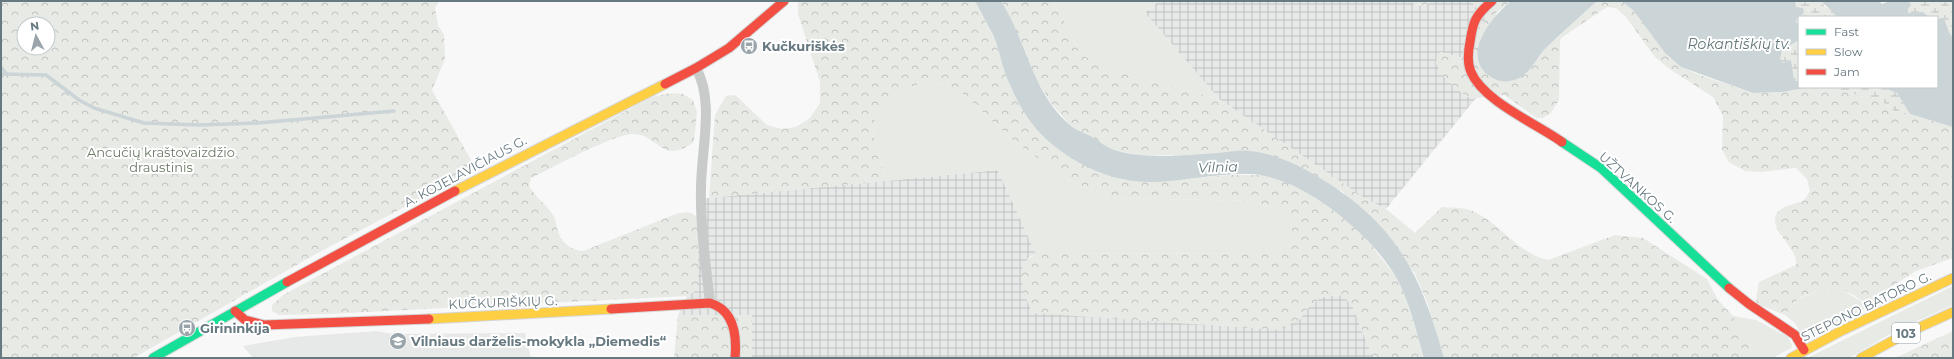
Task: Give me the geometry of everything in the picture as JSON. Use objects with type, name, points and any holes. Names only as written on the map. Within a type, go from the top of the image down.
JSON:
[{"type":"street","name":"A. KOJELAVIČIAUS G.","points":[[153,358],[235,310],[508,162],[696,68],[729,48],[784,1]]},
{"type":"street","name":"UŽTVANKOS G.","points":[[1492,1],[1484,8],[1474,22],[1469,48],[1468,62],[1471,73],[1481,88],[1499,104],[1544,129],[1601,168],[1721,281],[1749,304],[1795,335],[1804,350]]},
{"type":"street","points":[[696,68],[703,79],[706,95],[701,188],[703,240],[710,303],[722,308],[730,321],[735,336],[735,358]]},
{"type":"street","name":"STEPONO BATORO G.","points":[[1791,358],[1880,311],[1953,278]]},
{"type":"street","name":"KUČKURIŠKIŲ G.","points":[[235,310],[244,321],[280,325],[554,314],[710,303]]},
{"type":"street","name":"103","points":[[1861,358],[1907,333],[1953,312]]},
{"type":"shaded area","points":[[1159,1],[1410,1],[1417,6],[1426,5],[1433,1],[1471,1],[1485,18],[1475,40],[1473,58],[1457,57],[1441,52],[1439,72],[1465,96],[1476,98],[1386,209],[1366,199],[1219,99],[1145,13]]},
{"type":"shaded area","points":[[998,170],[1036,254],[1029,257],[1022,269],[1299,320],[1308,308],[1321,297],[1342,295],[1352,305],[1373,358],[752,358],[752,315],[678,315],[687,296],[695,291],[698,199]]},
{"type":"shaded area","name":"Vilniaus darželis-mokykla „Diemedis“","points":[[376,331],[393,334],[525,333],[531,358],[253,358],[243,346],[295,337]]},
{"type":"green space","name":"Ancučių kraštovaizdžio draustinis","points":[[1,1],[439,1],[435,8],[438,25],[444,35],[445,59],[432,90],[476,169],[314,255],[132,358],[1,358]]},
{"type":"green space","points":[[800,1],[975,1],[993,36],[1011,88],[1121,179],[1151,182],[1230,175],[1264,175],[1275,177],[1308,193],[1341,216],[1362,233],[1396,277],[1406,298],[1424,358],[1373,358],[1352,305],[1342,295],[1321,297],[1308,308],[1299,320],[1279,330],[1032,313],[1023,289],[1021,273],[1023,266],[1028,259],[1036,254],[1274,253],[1294,241],[1290,222],[1276,209],[1254,201],[1110,198],[1065,178],[1010,138],[962,93],[943,84],[926,82],[907,88],[876,117],[872,129],[886,181],[709,198],[715,115],[726,96],[735,95],[767,125],[782,129],[796,127],[810,118],[820,103],[820,82],[798,14],[798,3]]},
{"type":"green space","points":[[1001,1],[1052,1],[1063,18],[1080,54],[1109,69],[1219,99],[1366,199],[1386,209],[1415,233],[1442,207],[1467,209],[1480,215],[1527,251],[1537,257],[1548,260],[1615,235],[1643,238],[1707,279],[1718,300],[1733,316],[1753,351],[1750,358],[1444,358],[1427,302],[1414,272],[1342,191],[1172,155],[1143,156],[1113,150],[1070,125],[1051,103],[1034,76],[1007,11]]},
{"type":"green space","points":[[1052,1],[1159,1],[1145,13],[1219,99],[1108,69],[1080,54],[1063,18]]},
{"type":"green space","points":[[1410,1],[1433,1],[1426,5],[1417,6]]},
{"type":"green space","points":[[1471,1],[1511,1],[1496,13],[1525,75],[1544,50],[1597,1],[1621,1],[1633,10],[1665,53],[1681,67],[1697,74],[1753,93],[1783,92],[1800,88],[1832,88],[1864,97],[1877,97],[1899,115],[1910,114],[1953,127],[1953,258],[1916,271],[1891,287],[1873,304],[1869,304],[1848,292],[1829,290],[1801,297],[1785,315],[1758,304],[1756,300],[1759,282],[1796,265],[1793,252],[1776,227],[1775,221],[1776,215],[1781,209],[1805,199],[1810,191],[1807,179],[1796,168],[1761,172],[1745,171],[1729,162],[1722,150],[1723,116],[1713,97],[1668,68],[1654,56],[1626,17],[1616,8],[1607,7],[1561,38],[1559,100],[1551,113],[1543,118],[1537,118],[1504,95],[1476,98],[1465,96],[1439,72],[1436,63],[1437,56],[1441,52],[1457,57],[1473,58],[1475,40],[1485,18]]},
{"type":"green space","points":[[1795,1],[1822,2],[1825,7],[1831,9],[1836,16],[1799,16],[1804,13],[1796,7]]},
{"type":"green space","points":[[1909,1],[1953,1],[1953,38],[1944,18],[1938,20],[1938,16],[1928,16],[1923,12],[1908,13],[1908,9],[1911,5]]},
{"type":"green space","points":[[1798,41],[1798,83],[1794,79],[1791,60],[1783,63],[1779,59],[1782,50]]},
{"type":"green space","points":[[926,82],[943,84],[962,93],[1010,138],[1065,178],[1110,198],[1254,201],[1276,209],[1290,222],[1294,241],[1274,253],[1036,254],[998,170],[886,181],[872,129],[876,117],[907,88]]},
{"type":"green space","points":[[1832,88],[1884,88],[1897,93],[1910,114],[1899,115],[1877,97],[1864,97]]},
{"type":"green space","points":[[670,93],[683,94],[693,100],[697,112],[694,142],[683,149],[674,151],[661,147],[642,135],[633,134],[623,136],[597,145],[531,178],[529,186],[553,215],[558,233],[563,241],[573,249],[583,251],[676,214],[693,214],[698,218],[698,282],[695,291],[687,296],[327,314],[279,315],[272,311],[272,305],[283,295],[652,97]]},
{"type":"green space","points":[[1953,286],[1953,305],[1897,330],[1849,358],[1807,358]]},
{"type":"green space","points":[[1838,289],[1859,300],[1873,304],[1811,339],[1803,337],[1795,323],[1785,315],[1798,299],[1816,292]]},
{"type":"green space","points":[[678,315],[752,315],[752,358],[674,358]]},
{"type":"green space","points":[[1733,316],[1756,320],[1788,337],[1792,345],[1791,348],[1773,358],[1750,358],[1753,351]]},
{"type":"green space","points":[[1953,331],[1953,358],[1895,358]]},
{"type":"water","name":"Vilnia","points":[[975,1],[1001,1],[1010,16],[1038,82],[1057,112],[1072,127],[1108,147],[1127,153],[1152,156],[1179,156],[1242,151],[1270,155],[1297,165],[1349,197],[1388,235],[1403,256],[1426,302],[1444,358],[1424,358],[1406,298],[1397,279],[1386,262],[1371,244],[1334,210],[1312,196],[1291,185],[1269,177],[1249,174],[1153,182],[1126,180],[1099,172],[1074,160],[1063,152],[1039,132],[1019,103],[1006,75],[993,35]]},
{"type":"water","points":[[1511,1],[1597,1],[1541,53],[1532,67],[1524,75],[1514,80],[1503,81],[1494,79],[1480,66],[1478,56],[1479,46],[1489,25]]},
{"type":"water","name":"Rokantiškių tv.","points":[[1621,1],[1795,1],[1796,7],[1803,8],[1804,13],[1798,16],[1796,22],[1798,24],[1798,41],[1782,50],[1780,59],[1783,63],[1791,60],[1794,79],[1798,83],[1798,88],[1803,88],[1783,92],[1753,93],[1681,67],[1665,53],[1633,10]]},
{"type":"water","points":[[1820,1],[1879,1],[1882,4],[1890,1],[1909,1],[1911,5],[1908,9],[1908,13],[1923,12],[1928,16],[1836,16]]},
{"type":"water","points":[[1944,18],[1953,38],[1953,127],[1910,114],[1897,93],[1884,88],[1938,88],[1938,19]]},
{"type":"waterway","points":[[1,67],[6,73]]},
{"type":"waterway","points":[[1,74],[46,75],[79,100],[94,108],[144,123],[200,125],[258,123],[394,111]]},
{"type":"traffic: fast","points":[[1562,142],[1601,168],[1729,288]]},
{"type":"traffic: fast","points":[[153,358],[287,282]]},
{"type":"traffic: slow","points":[[455,191],[665,84]]},
{"type":"traffic: slow","points":[[1791,358],[1841,331],[1953,278]]},
{"type":"traffic: slow","points":[[429,319],[611,309]]},
{"type":"traffic: slow","points":[[1861,358],[1907,333],[1953,312]]},
{"type":"traffic: jam","points":[[665,84],[696,68],[729,48],[784,1]]},
{"type":"traffic: jam","points":[[1492,1],[1478,15],[1474,24],[1468,54],[1471,72],[1477,83],[1498,102],[1562,142]]},
{"type":"traffic: jam","points":[[287,282],[455,191]]},
{"type":"traffic: jam","points":[[1729,288],[1749,304],[1795,335],[1804,350]]},
{"type":"traffic: jam","points":[[611,309],[710,303],[718,306],[724,311],[732,325],[735,341],[735,358]]},
{"type":"traffic: jam","points":[[235,311],[245,320],[264,325],[429,319]]},
{"type":"place","name":"Kučkuriškės","points":[[749,46]]},
{"type":"place","name":"Girininkija","points":[[187,328]]},
{"type":"place","name":"Vilniaus darželis-mokykla „Diemedis“","points":[[398,341]]}]
